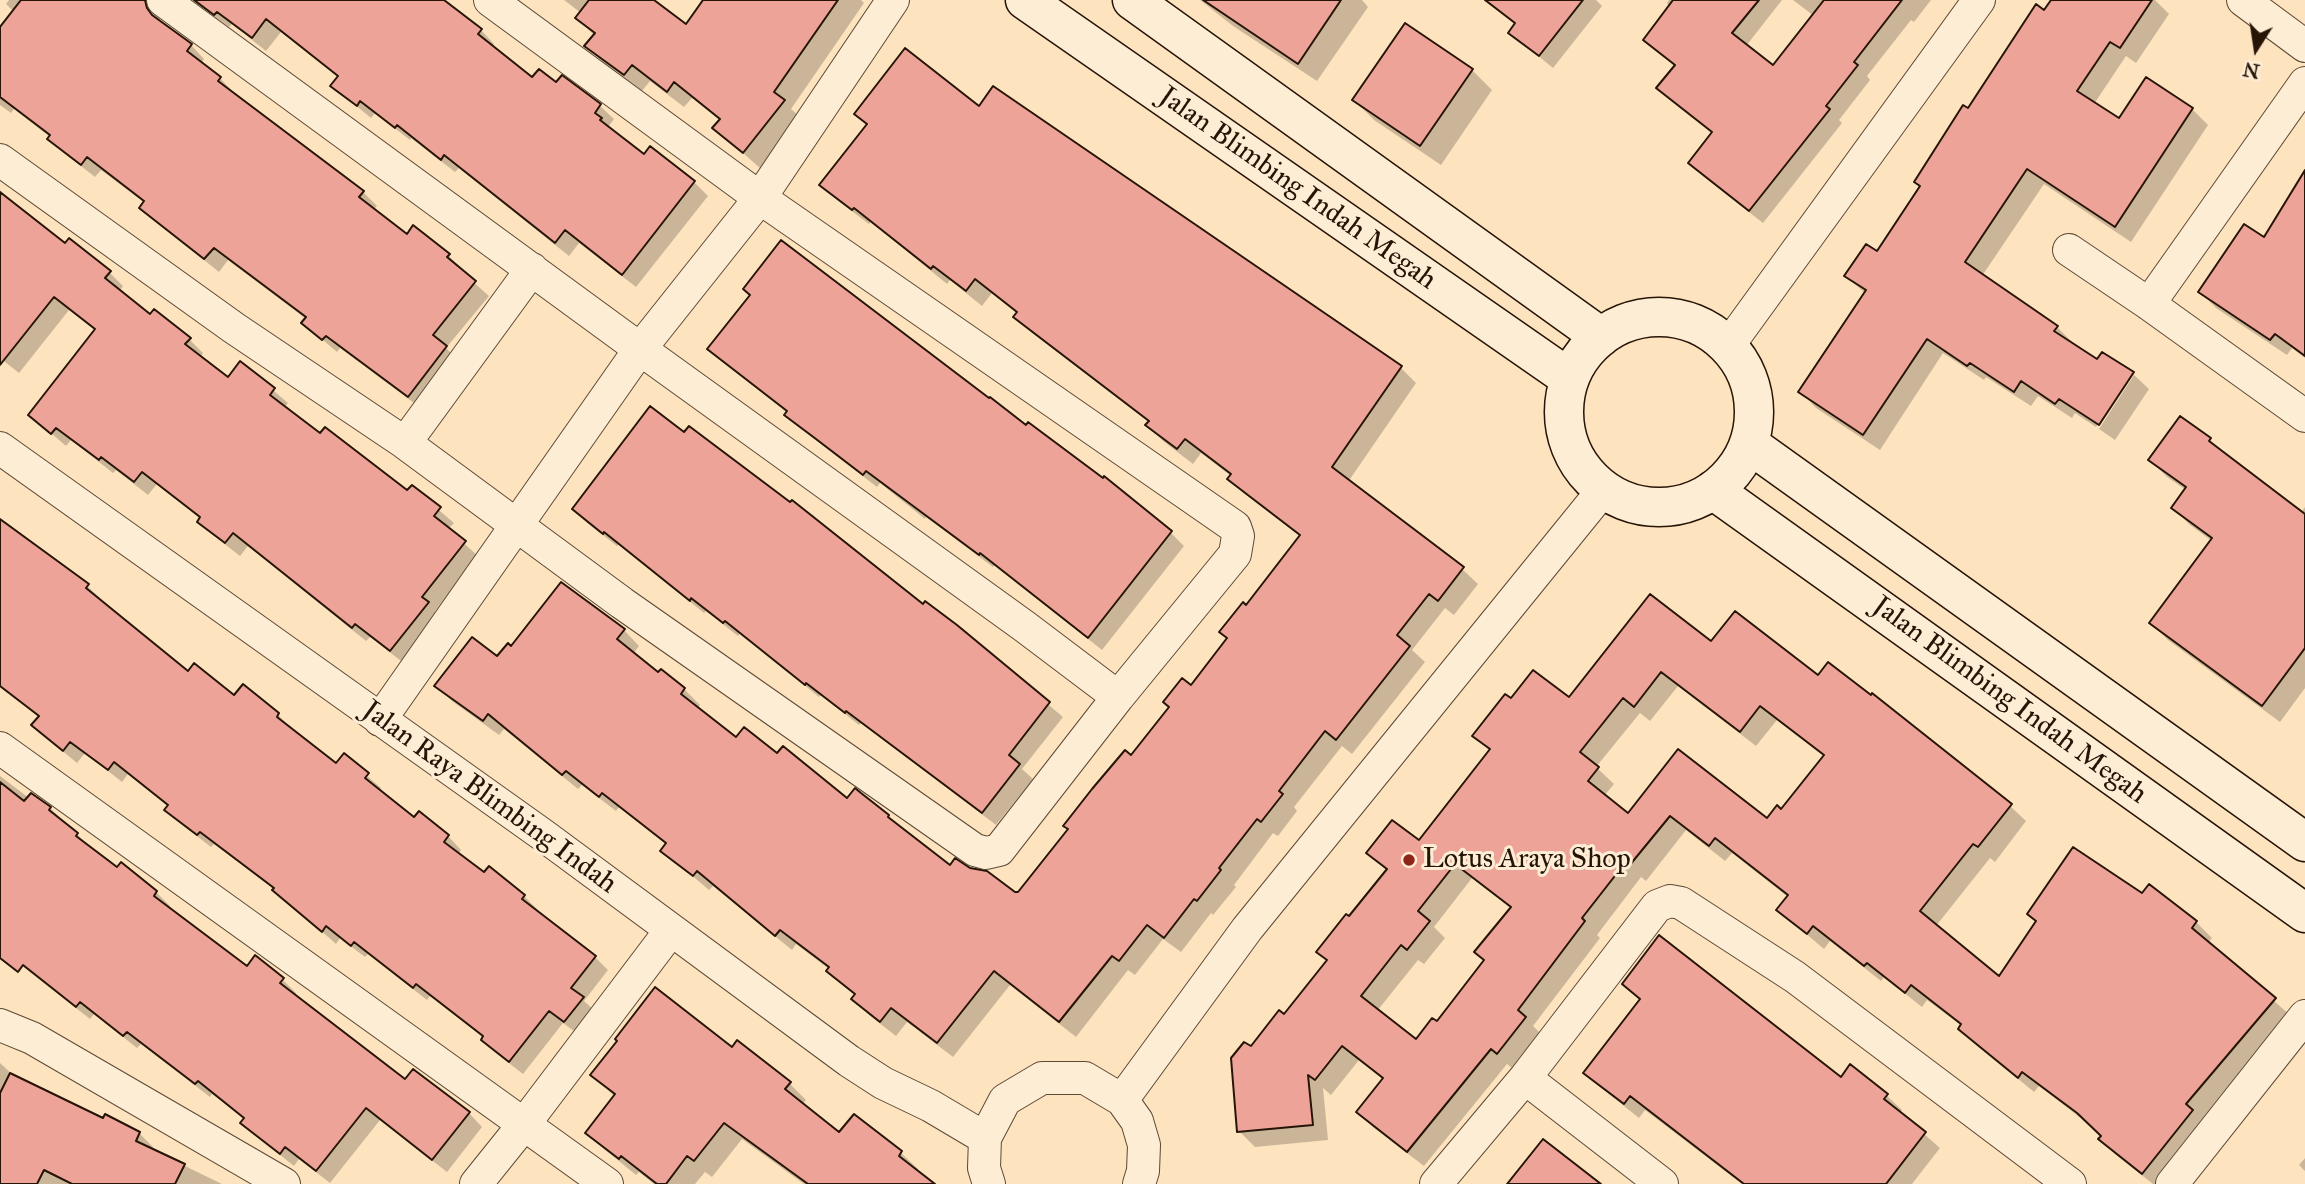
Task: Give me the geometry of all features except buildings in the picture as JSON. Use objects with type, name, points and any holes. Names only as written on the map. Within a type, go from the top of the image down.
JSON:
[{"type":"street","points":[[163,0],[1118,697]]},
{"type":"street","points":[[0,160],[234,328],[405,443],[622,603],[979,852],[999,850],[1118,697],[1235,554],[1238,536],[1235,527],[760,198],[490,0]]},
{"type":"street","points":[[380,720],[640,349],[760,198],[892,0]]},
{"type":"street","name":"Jalan Blimbing Indah Megah","points":[[1025,0],[1569,378]]},
{"type":"street","name":"Jalan Blimbing Indah Megah","points":[[1132,0],[1601,337]]},
{"type":"street","points":[[1728,346],[1979,0]]},
{"type":"street","points":[[2243,0],[2305,46]]},
{"type":"street","points":[[2149,304],[2305,83]]},
{"type":"street","points":[[2068,250],[2149,304],[2305,416]]},
{"type":"street","points":[[405,443],[532,269]]},
{"type":"street","points":[[1671,317],[1702,327],[1728,346],[1744,367],[1753,392],[1755,418],[1749,444],[1739,466],[1722,484],[1701,498],[1677,505],[1651,506],[1627,501],[1604,489],[1582,468],[1568,440],[1564,409],[1569,378],[1585,351],[1601,337],[1639,318],[1671,317]]},
{"type":"street","name":"Jalan Blimbing Indah Megah","points":[[1749,444],[2305,842]]},
{"type":"street","name":"Jalan Raya Blimbing Indah","points":[[0,448],[849,1061],[883,1083],[985,1138]]},
{"type":"street","points":[[1122,1100],[1247,929],[1604,489]]},
{"type":"street","name":"Jalan Blimbing Indah Megah","points":[[1713,489],[2305,913]]},
{"type":"street","points":[[0,748],[607,1184]]},
{"type":"street","points":[[1436,1184],[1525,1078],[1657,906],[1665,901],[1681,902],[1795,977],[2067,1183]]},
{"type":"street","points":[[476,1184],[671,930]]},
{"type":"street","points":[[0,1012],[32,1038],[284,1184]]},
{"type":"street","points":[[2172,1184],[2305,1016]]},
{"type":"street","points":[[0,1026],[32,1038]]},
{"type":"street","points":[[989,1184],[984,1168],[985,1138],[1005,1100],[1042,1078],[1085,1078],[1122,1100],[1137,1121],[1144,1145],[1147,1180]]},
{"type":"street","points":[[1525,1078],[1662,1184]]},
{"type":"place","name":"Lotus Araya Shop","points":[[1409,860]]}]
